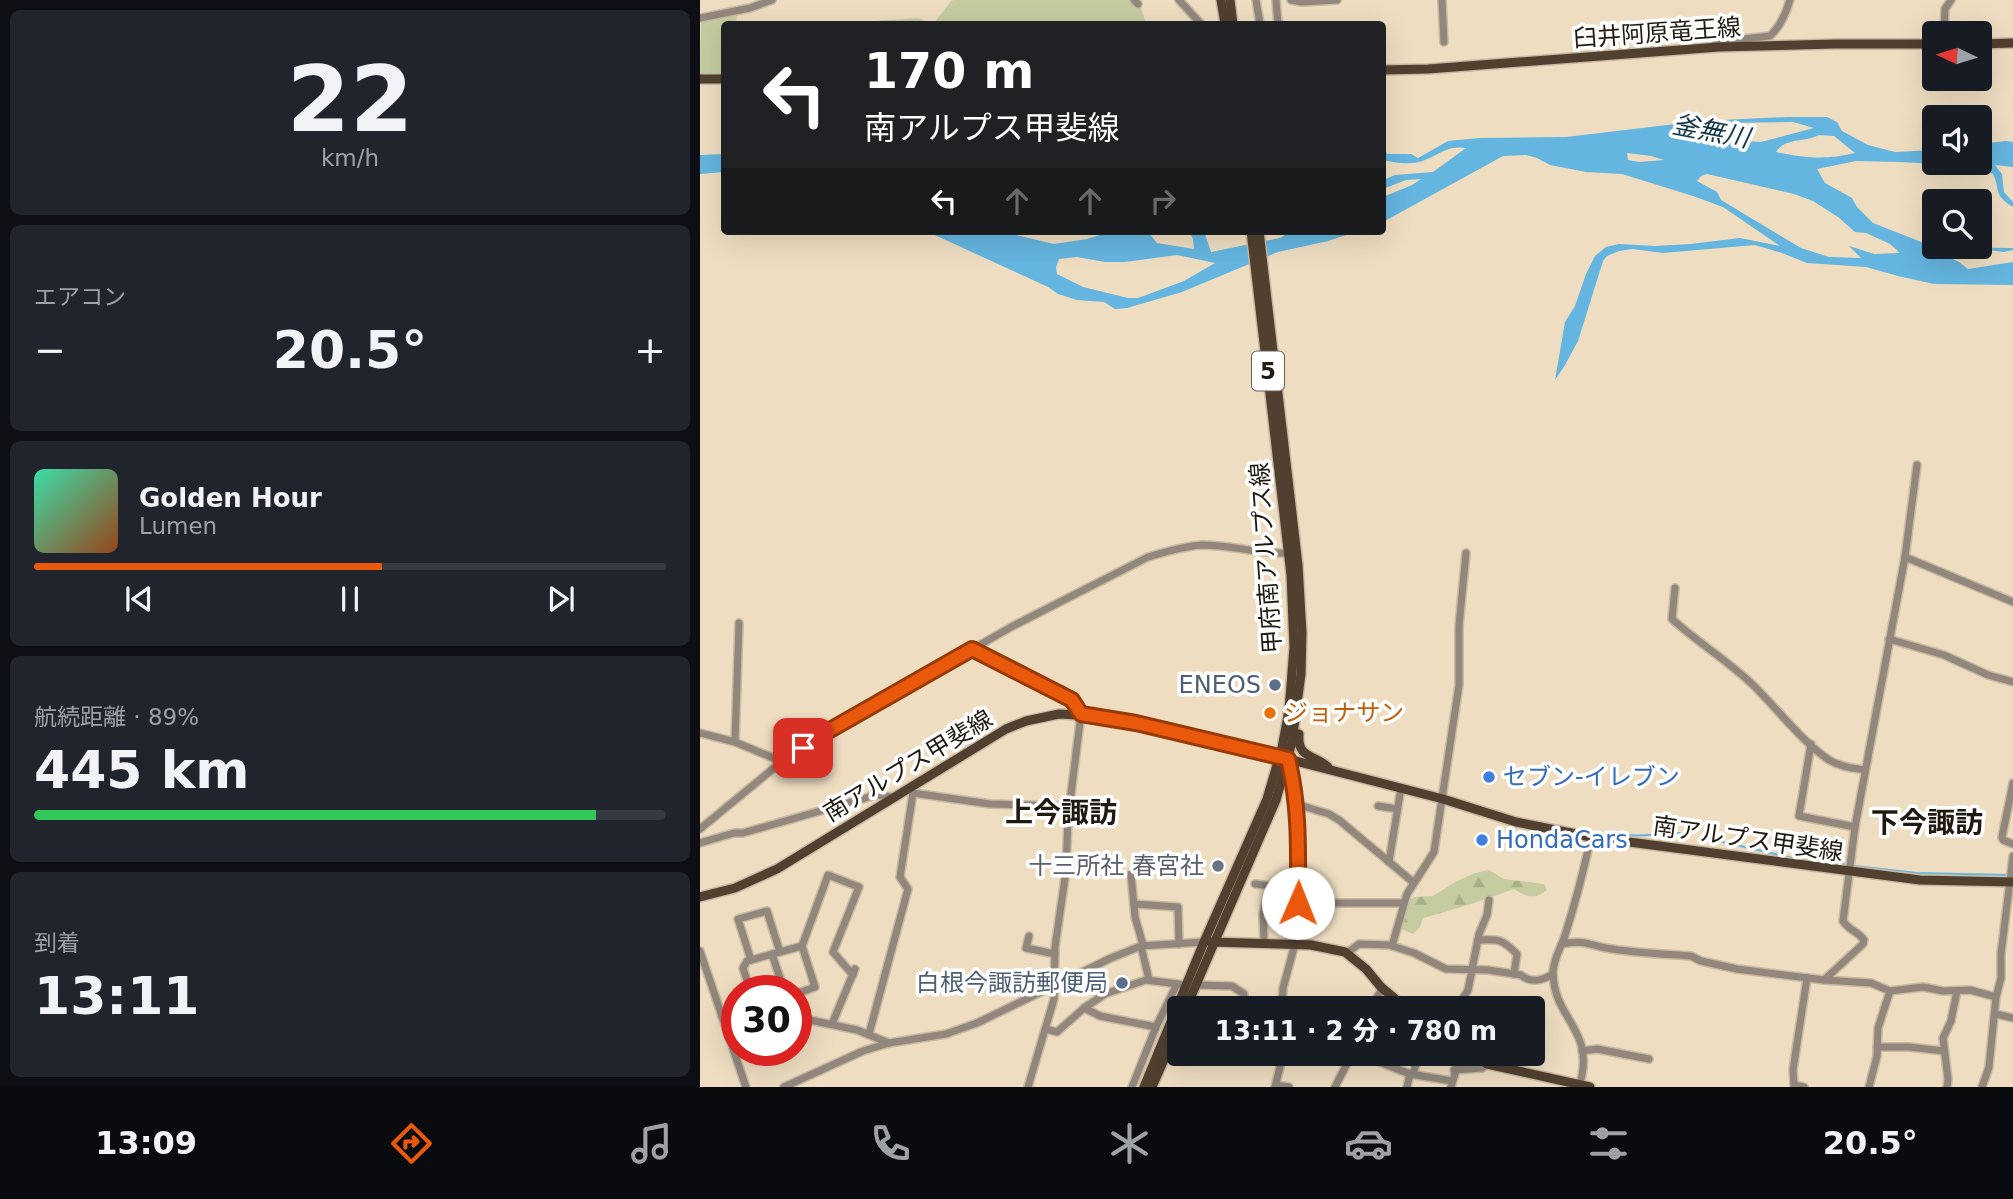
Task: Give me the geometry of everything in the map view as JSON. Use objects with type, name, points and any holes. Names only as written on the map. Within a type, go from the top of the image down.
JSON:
[{"type":"main road","points":[[1222,0],[1225,21]]},
{"type":"main road","points":[[1230,0],[1233,21]]},
{"type":"main road","points":[[1992,44],[2013,43]]},
{"type":"main road","name":"臼井阿原竜王線","points":[[1386,70],[1713,47],[1922,44]]},
{"type":"main road","points":[[700,79],[721,79]]},
{"type":"main road","name":"甲府南アルプス線","points":[[1186,984],[1209,942],[1284,758],[1300,683],[1302,633],[1252,235]]},
{"type":"main road","name":"甲府南アルプス線","points":[[1259,235],[1288,511]]},
{"type":"main road","name":"甲府南アルプス線","points":[[1284,758],[1294,647],[1293,553]]},
{"type":"main road","points":[[1300,683],[1302,704],[1299,746],[1307,756],[1322,761],[1332,770]]},
{"type":"main road","name":"南アルプス甲斐線","points":[[700,897],[735,888],[777,869],[1006,729],[1045,716],[1081,714],[1136,723],[1284,758],[1443,799],[1516,822],[1591,837],[1920,880],[2012,882]]},
{"type":"main road","points":[[1209,942],[1264,942],[1334,948],[1347,953],[1392,996]]},
{"type":"main road","points":[[1186,984],[1186,996]]},
{"type":"main road","points":[[1144,1087],[1186,984]]},
{"type":"main road","points":[[1152,1087],[1167,1053]]},
{"type":"main road","points":[[1496,1066],[1583,1086]]},
{"type":"street","points":[[700,19],[750,8],[772,0]]},
{"type":"street","points":[[1179,0],[1198,21]]},
{"type":"street","points":[[1256,0],[1260,21]]},
{"type":"street","points":[[1276,0],[1278,21]]},
{"type":"street","points":[[1291,0],[1336,0]]},
{"type":"street","points":[[1442,0],[1444,42]]},
{"type":"street","points":[[1713,47],[1716,41],[1770,36],[1776,30],[1790,0]]},
{"type":"street","points":[[1944,21],[1945,9],[1951,0]]},
{"type":"street","points":[[1824,980],[1864,944],[1860,934],[1846,927],[1843,921],[1855,827],[1905,556],[1917,466]]},
{"type":"street","points":[[700,829],[816,738],[1102,578],[1148,557],[1200,545],[1269,554],[1293,553]]},
{"type":"street","points":[[1392,946],[1404,903],[1413,883],[1434,852],[1459,685],[1459,626],[1466,553]]},
{"type":"street","points":[[1905,556],[2013,602]]},
{"type":"street","points":[[1675,588],[1672,619],[1730,664],[1827,758],[1839,765],[1865,769]]},
{"type":"street","points":[[735,742],[739,623]]},
{"type":"street","points":[[1889,639],[1944,655],[1988,675],[2013,682]]},
{"type":"street","points":[[972,649],[1072,700],[1081,714],[1069,806],[1066,872],[1057,919],[1054,999],[1028,1087]]},
{"type":"street","points":[[700,733],[735,742],[783,762]]},
{"type":"street","points":[[1811,744],[1799,816],[1855,827]]},
{"type":"street","points":[[1283,996],[1296,944],[1299,833],[1296,804],[1284,758]]},
{"type":"street","points":[[2013,782],[2002,837],[2013,844]]},
{"type":"street","points":[[1389,862],[1401,788]]},
{"type":"street","points":[[869,1034],[908,889],[900,877],[910,790],[990,804],[1069,806]]},
{"type":"street","points":[[700,843],[876,795],[893,797]]},
{"type":"street","points":[[1296,804],[1329,814],[1339,820],[1413,883]]},
{"type":"street","points":[[1378,806],[1397,810]]},
{"type":"street","points":[[1583,1086],[1582,1051],[1576,1032],[1559,1003],[1553,974],[1555,958],[1575,905],[1591,837]]},
{"type":"street","points":[[1982,1087],[1989,1067],[1996,997],[2001,978],[2001,954],[2012,882],[2013,856]]},
{"type":"street","points":[[1131,874],[1135,917],[1149,980]]},
{"type":"street","points":[[811,975],[802,946],[828,875],[859,887],[834,952],[854,972],[832,1024]]},
{"type":"street","points":[[1255,884],[1298,890]]},
{"type":"street","points":[[1264,942],[1263,914],[1270,886]]},
{"type":"street","points":[[1464,996],[1489,900]]},
{"type":"street","points":[[1298,903],[1404,903]]},
{"type":"street","points":[[1134,904],[1178,907],[1179,944]]},
{"type":"street","points":[[751,960],[738,919],[767,911],[781,975]]},
{"type":"street","points":[[1029,936],[1026,948],[1055,954]]},
{"type":"street","points":[[1478,940],[1498,939],[1505,942],[1517,954],[1514,974]]},
{"type":"street","points":[[784,1087],[863,1051],[889,1043],[926,1038],[977,1023],[1111,958],[1142,946],[1209,942]]},
{"type":"street","points":[[1562,944],[1590,943],[1605,948],[1691,956],[1737,969],[1871,983],[1890,991],[1923,987],[1970,990],[1996,997]]},
{"type":"street","points":[[1347,953],[1359,944],[1392,946],[1414,953],[1446,969],[1514,974],[1540,981],[1553,974]]},
{"type":"street","points":[[745,975],[743,968],[747,961],[802,946]]},
{"type":"street","points":[[700,951],[721,1014]]},
{"type":"street","points":[[1804,1087],[1794,1085],[1793,1070],[1807,978]]},
{"type":"street","points":[[1046,1029],[1056,1032],[1105,994],[1149,980],[1232,986],[1244,996]]},
{"type":"street","points":[[1132,1087],[1156,1027],[1186,984]]},
{"type":"street","points":[[1378,996],[1383,988]]},
{"type":"street","points":[[1869,1087],[1878,1028],[1890,991]]},
{"type":"street","points":[[1947,1087],[1943,1038],[1951,1021],[1957,991]]},
{"type":"street","points":[[1084,1008],[1100,1016],[1156,1027]]},
{"type":"street","points":[[1996,1014],[2013,1018]]},
{"type":"street","points":[[812,1020],[869,1034],[889,1043]]},
{"type":"street","points":[[1877,1047],[1944,1051]]},
{"type":"street","points":[[1582,1051],[1597,1049],[1649,1059]]},
{"type":"street","points":[[739,1066],[746,1087]]},
{"type":"street","points":[[1279,1066],[1276,1086],[1289,1087]]},
{"type":"street","points":[[1335,1087],[1346,1066]]},
{"type":"street","points":[[1390,1066],[1451,1084],[1456,1066]]},
{"type":"street","points":[[1407,1087],[1410,1074],[1416,1066]]},
{"type":"street","points":[[1454,1070],[1484,1066]]},
{"type":"green space","points":[[954,0],[1139,0],[1145,21],[935,21]]},
{"type":"green space","points":[[737,14],[736,21],[721,21],[721,75],[700,75],[701,21]]},
{"type":"green space","points":[[918,18],[926,21],[873,21]]},
{"type":"green space","points":[[1489,870],[1504,879],[1544,884],[1547,890],[1531,896],[1514,889],[1423,918],[1420,927],[1413,934],[1399,928],[1409,900],[1433,896],[1455,882]]},
{"type":"water","points":[[1827,117],[1837,122],[1842,131],[1868,145],[1895,152],[1922,151],[1922,163],[1856,161],[1817,169],[1825,183],[1852,198],[1873,223],[1922,242],[1922,259],[1953,259],[1968,269],[2013,262],[2013,285],[1934,284],[1866,267],[1807,263],[1755,245],[1663,253],[1632,249],[1619,251],[1607,256],[1603,261],[1578,341],[1555,380],[1565,322],[1575,306],[1595,256],[1606,247],[1619,244],[1691,244],[1740,238],[1780,246],[1723,207],[1693,196],[1622,174],[1586,172],[1550,165],[1526,155],[1503,156],[1386,220],[1386,196],[1421,179],[1406,180],[1386,188],[1386,179],[1395,175],[1433,172],[1466,148],[1451,148],[1412,163],[1386,160],[1386,152],[1387,154],[1411,154],[1418,158],[1448,141],[1566,137],[1701,121]],"holes":[[[1793,122],[1814,128],[1761,142],[1695,134],[1701,127],[1712,123]],[[1819,135],[1834,136],[1855,153],[1816,157],[1776,152],[1790,142]],[[1627,153],[1664,160],[1628,160]],[[1707,174],[1813,201],[1855,232],[1866,233],[1890,244],[1900,253],[1874,254],[1849,246],[1861,258],[1829,257],[1801,248],[1721,200],[1717,192],[1697,181]]]},
{"type":"water","points":[[2013,142],[2013,167],[1995,165],[2002,174],[2004,192],[2013,202],[2013,207],[2000,195],[1993,174],[1992,143]]},
{"type":"water","points":[[721,154],[721,172],[700,174],[700,155]]},
{"type":"water","points":[[935,235],[1016,235],[1054,244],[1100,235],[1151,235],[1157,243],[1194,249],[1191,235],[1205,235],[1211,252],[1285,235],[1346,235],[1278,252],[1182,292],[1127,308],[1115,309],[1104,302],[1077,300],[1058,294]],"holes":[[[1177,255],[1215,263],[1184,281],[1138,298],[1128,298],[1083,287],[1057,274],[1056,267],[1059,259],[1077,257],[1125,262]]]},
{"type":"water","points":[[1992,248],[2013,248],[2004,252],[1992,250]]},
{"type":"waterway","points":[[1624,835],[1680,833]]},
{"type":"waterway","points":[[1701,837],[1797,859],[1844,864]]},
{"type":"waterway","points":[[1855,866],[1917,873],[2008,875]]},
{"type":"place","name":"ENEOS","points":[[1275,685]]},
{"type":"place","name":"ジョナサン","points":[[1270,713]]},
{"type":"place","name":"セブン-イレブン","points":[[1489,777]]},
{"type":"place","name":"HondaCars","points":[[1482,840]]},
{"type":"place","name":"十三所社 春宮社","points":[[1218,866]]},
{"type":"place","name":"白根今諏訪郵便局","points":[[1122,983]]},
{"type":"district","name":"上今諏訪","points":[[1061,812]]},
{"type":"district","name":"下今諏訪","points":[[1927,822]]},
{"type":"route","points":[[803,748],[972,649],[1072,700],[1081,714],[1136,723],[1288,759],[1299,833],[1298,903]]},
{"type":"water label","name":"釜無川","points":[[1711,131]]}]
